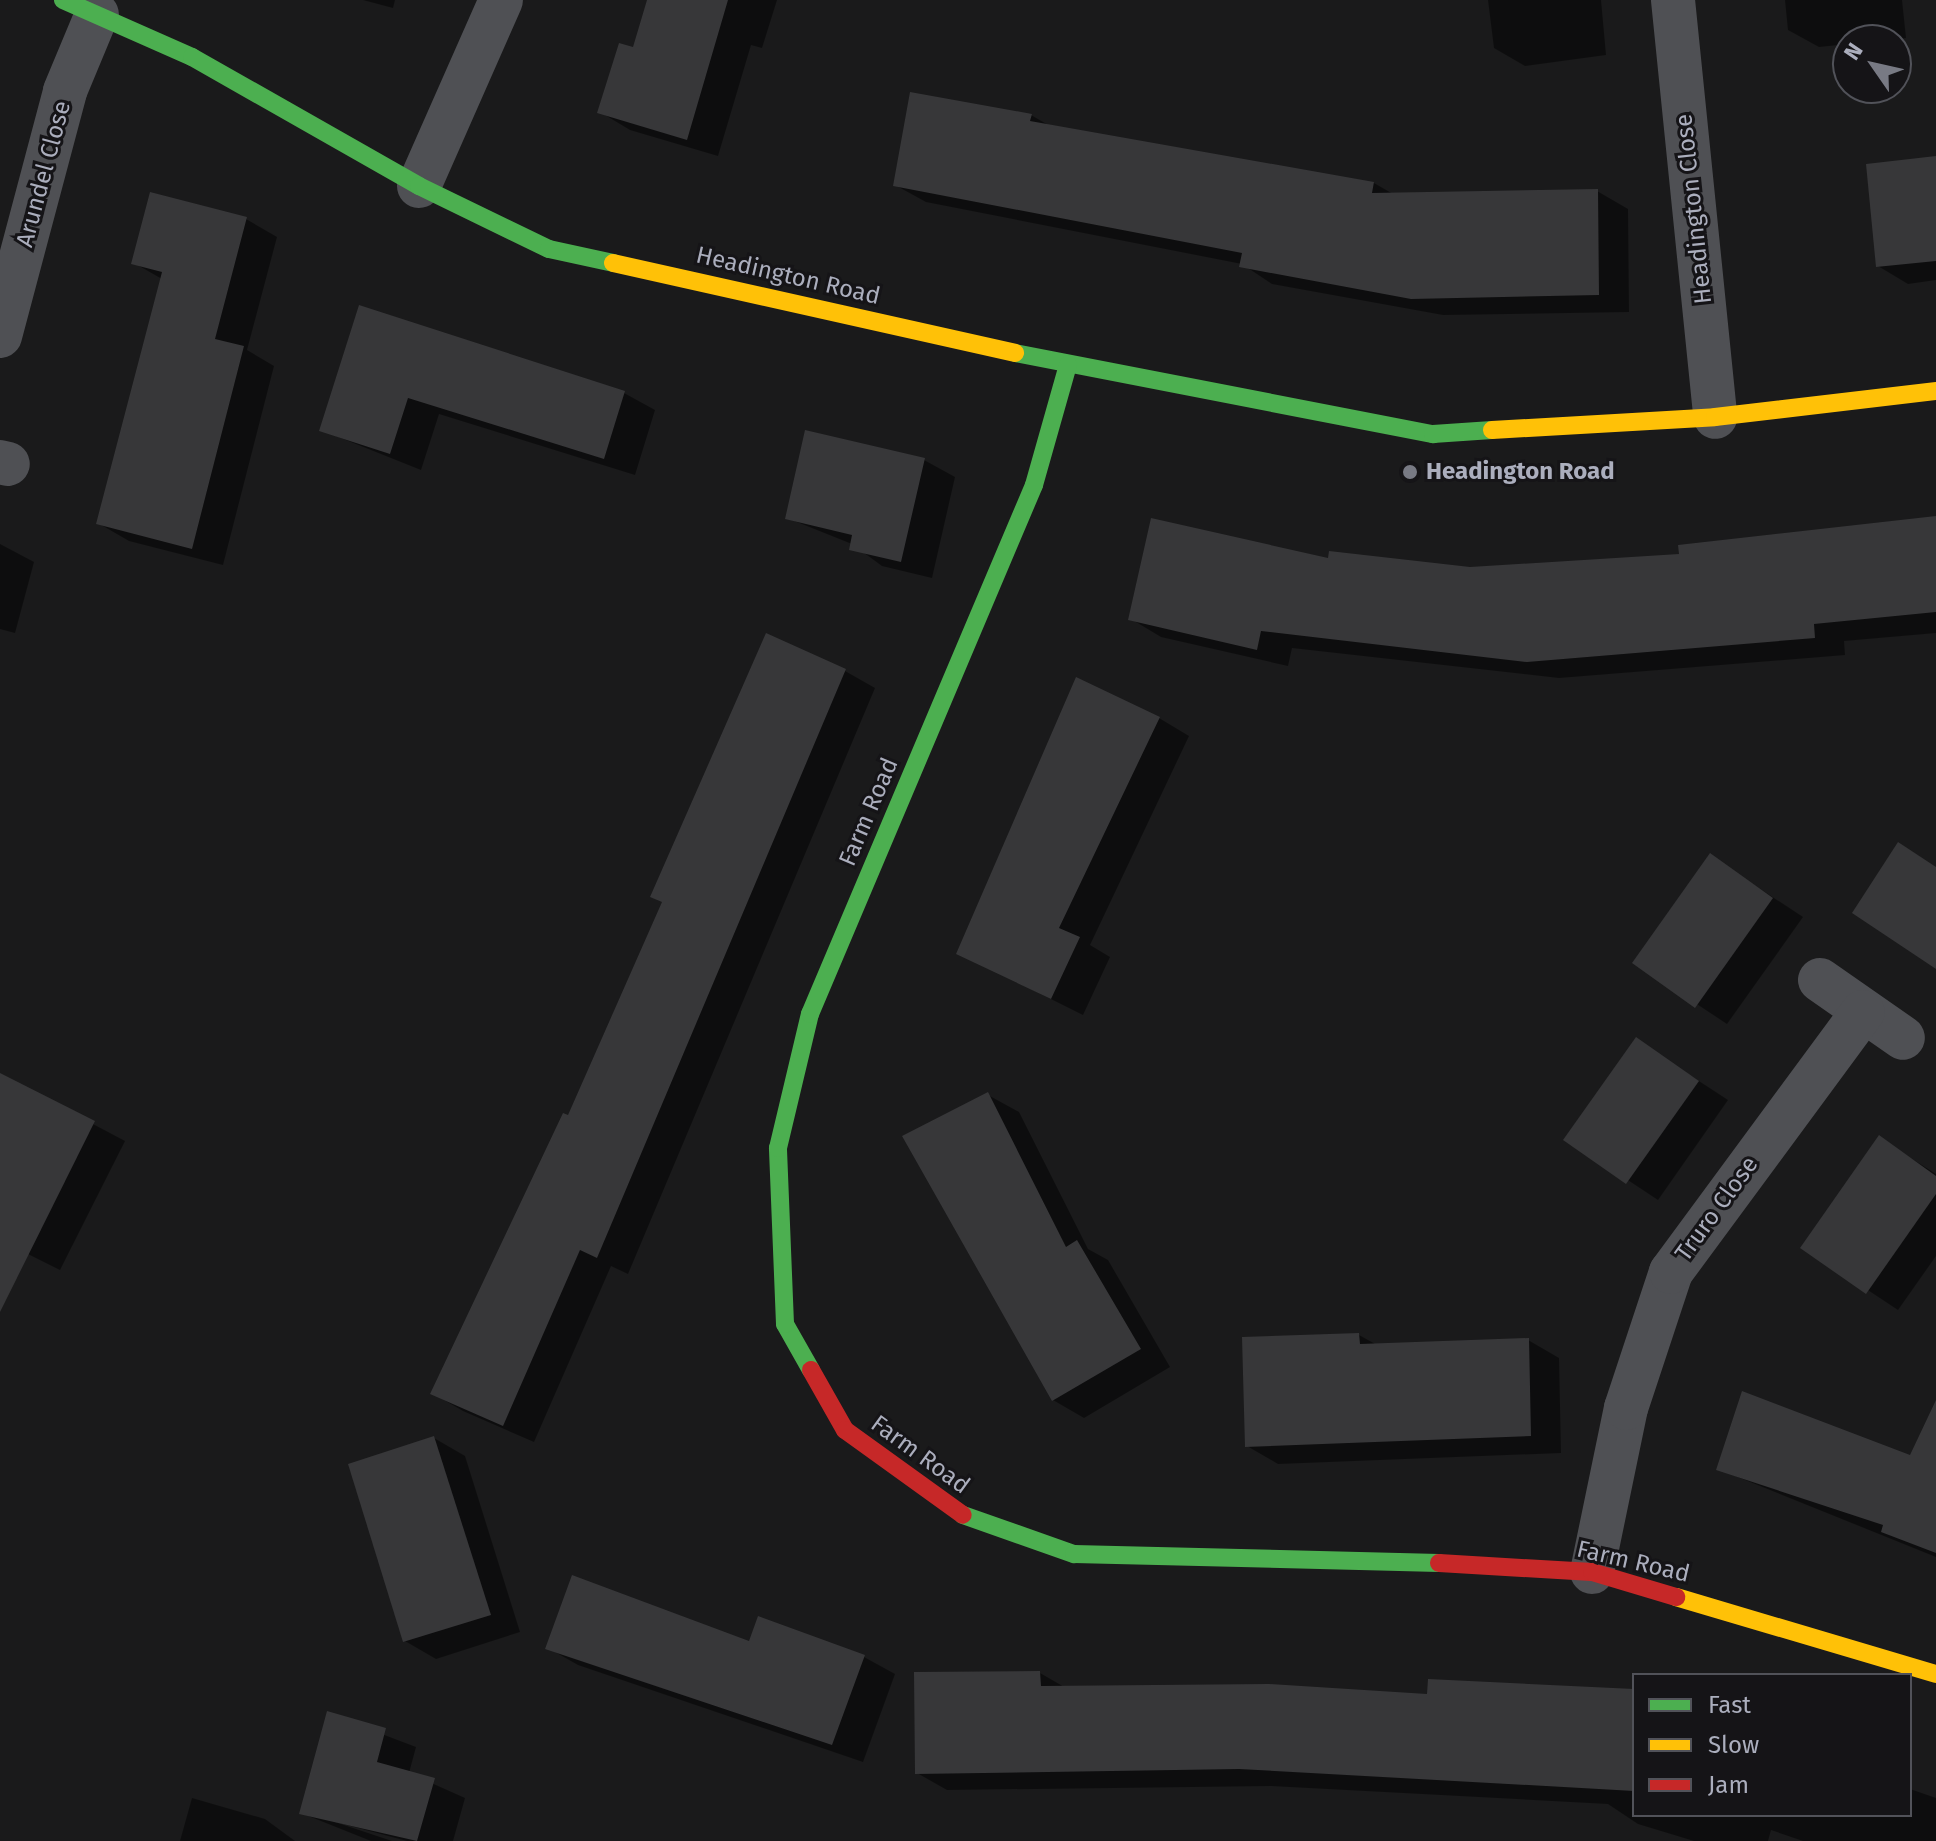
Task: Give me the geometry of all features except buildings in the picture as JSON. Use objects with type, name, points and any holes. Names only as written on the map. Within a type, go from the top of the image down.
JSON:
[{"type":"street","points":[[419,186],[501,0]]},
{"type":"street","name":"Headington Close","points":[[1673,0],[1715,417]]},
{"type":"street","name":"Headington Road","points":[[80,7],[192,57],[419,186],[549,249],[1068,365],[1433,434],[1715,417],[1936,391]]},
{"type":"street","name":"Arundel Close","points":[[0,336],[65,91],[80,7]]},
{"type":"street","name":"Farm Road","points":[[1068,365],[1034,485],[810,1014],[778,1148],[785,1324],[845,1430],[962,1515],[1074,1554],[1332,1557],[1592,1572],[1936,1674]]},
{"type":"street","points":[[1820,980],[1903,1038]]},
{"type":"street","name":"Truro Close","points":[[1592,1572],[1626,1408],[1671,1272],[1863,1012]]},
{"type":"traffic: fast","points":[[63,0],[192,57],[419,186],[549,249],[613,263]]},
{"type":"traffic: fast","points":[[1015,353],[1433,434],[1492,430]]},
{"type":"traffic: fast","points":[[811,1370],[785,1324],[778,1148],[810,1014],[1034,485],[1068,365]]},
{"type":"traffic: fast","points":[[963,1515],[1074,1554],[1439,1563]]},
{"type":"traffic: slow","points":[[613,263],[1015,353]]},
{"type":"traffic: slow","points":[[1492,430],[1715,417],[1936,391]]},
{"type":"traffic: slow","points":[[1676,1597],[1936,1674]]},
{"type":"traffic: jam","points":[[811,1370],[845,1430],[963,1515]]},
{"type":"traffic: jam","points":[[1439,1563],[1592,1572],[1676,1597]]},
{"type":"place","name":"Headington Road","points":[[1410,472]]}]
